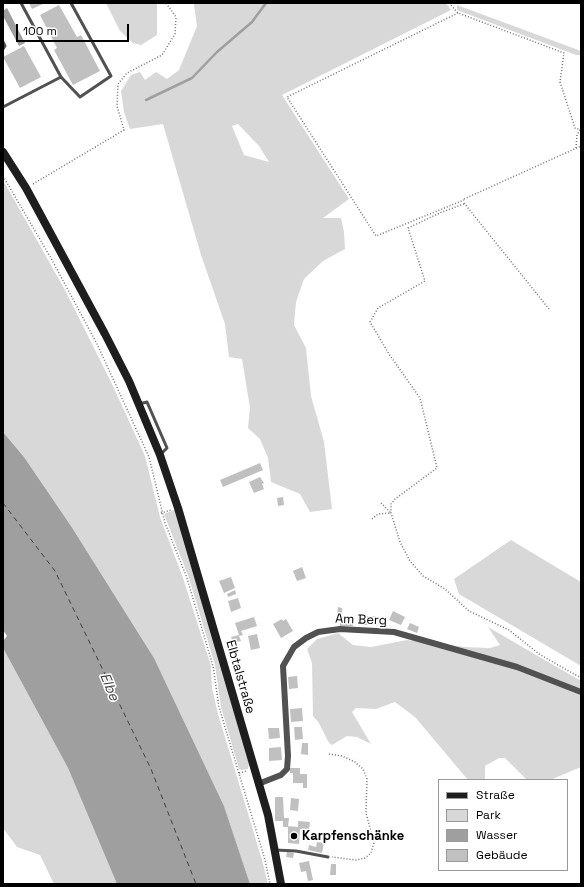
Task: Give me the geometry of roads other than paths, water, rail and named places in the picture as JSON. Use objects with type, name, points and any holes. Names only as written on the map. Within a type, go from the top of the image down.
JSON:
[{"type":"street","name":"Elbtalstraße","points":[[3,152],[26,188],[105,334],[139,404],[160,455],[258,784],[275,850],[281,884]]},
{"type":"street","name":"Am Berg","points":[[258,784],[281,775],[287,769],[288,756],[283,666],[294,647],[306,638],[318,632],[328,630],[370,630],[401,634],[517,666],[581,692]]},
{"type":"lane","points":[[21,3],[61,77],[80,97],[111,76],[70,3]]},
{"type":"lane","points":[[3,42],[5,46],[3,49]]},
{"type":"lane","points":[[3,107],[61,77]]},
{"type":"lane","points":[[275,850],[296,851],[328,857]]},
{"type":"water","points":[[7,8],[25,43],[19,46],[3,16],[3,11]]},
{"type":"water","name":"Elbe","points":[[3,432],[24,457],[71,526],[154,658],[224,806],[250,884],[117,884],[68,768],[3,648],[3,641],[7,636],[3,630]]},
{"type":"waterway","points":[[146,100],[192,78],[217,52],[252,22],[266,3]]},
{"type":"place","name":"Karpfenschänke","points":[[294,836]]}]
